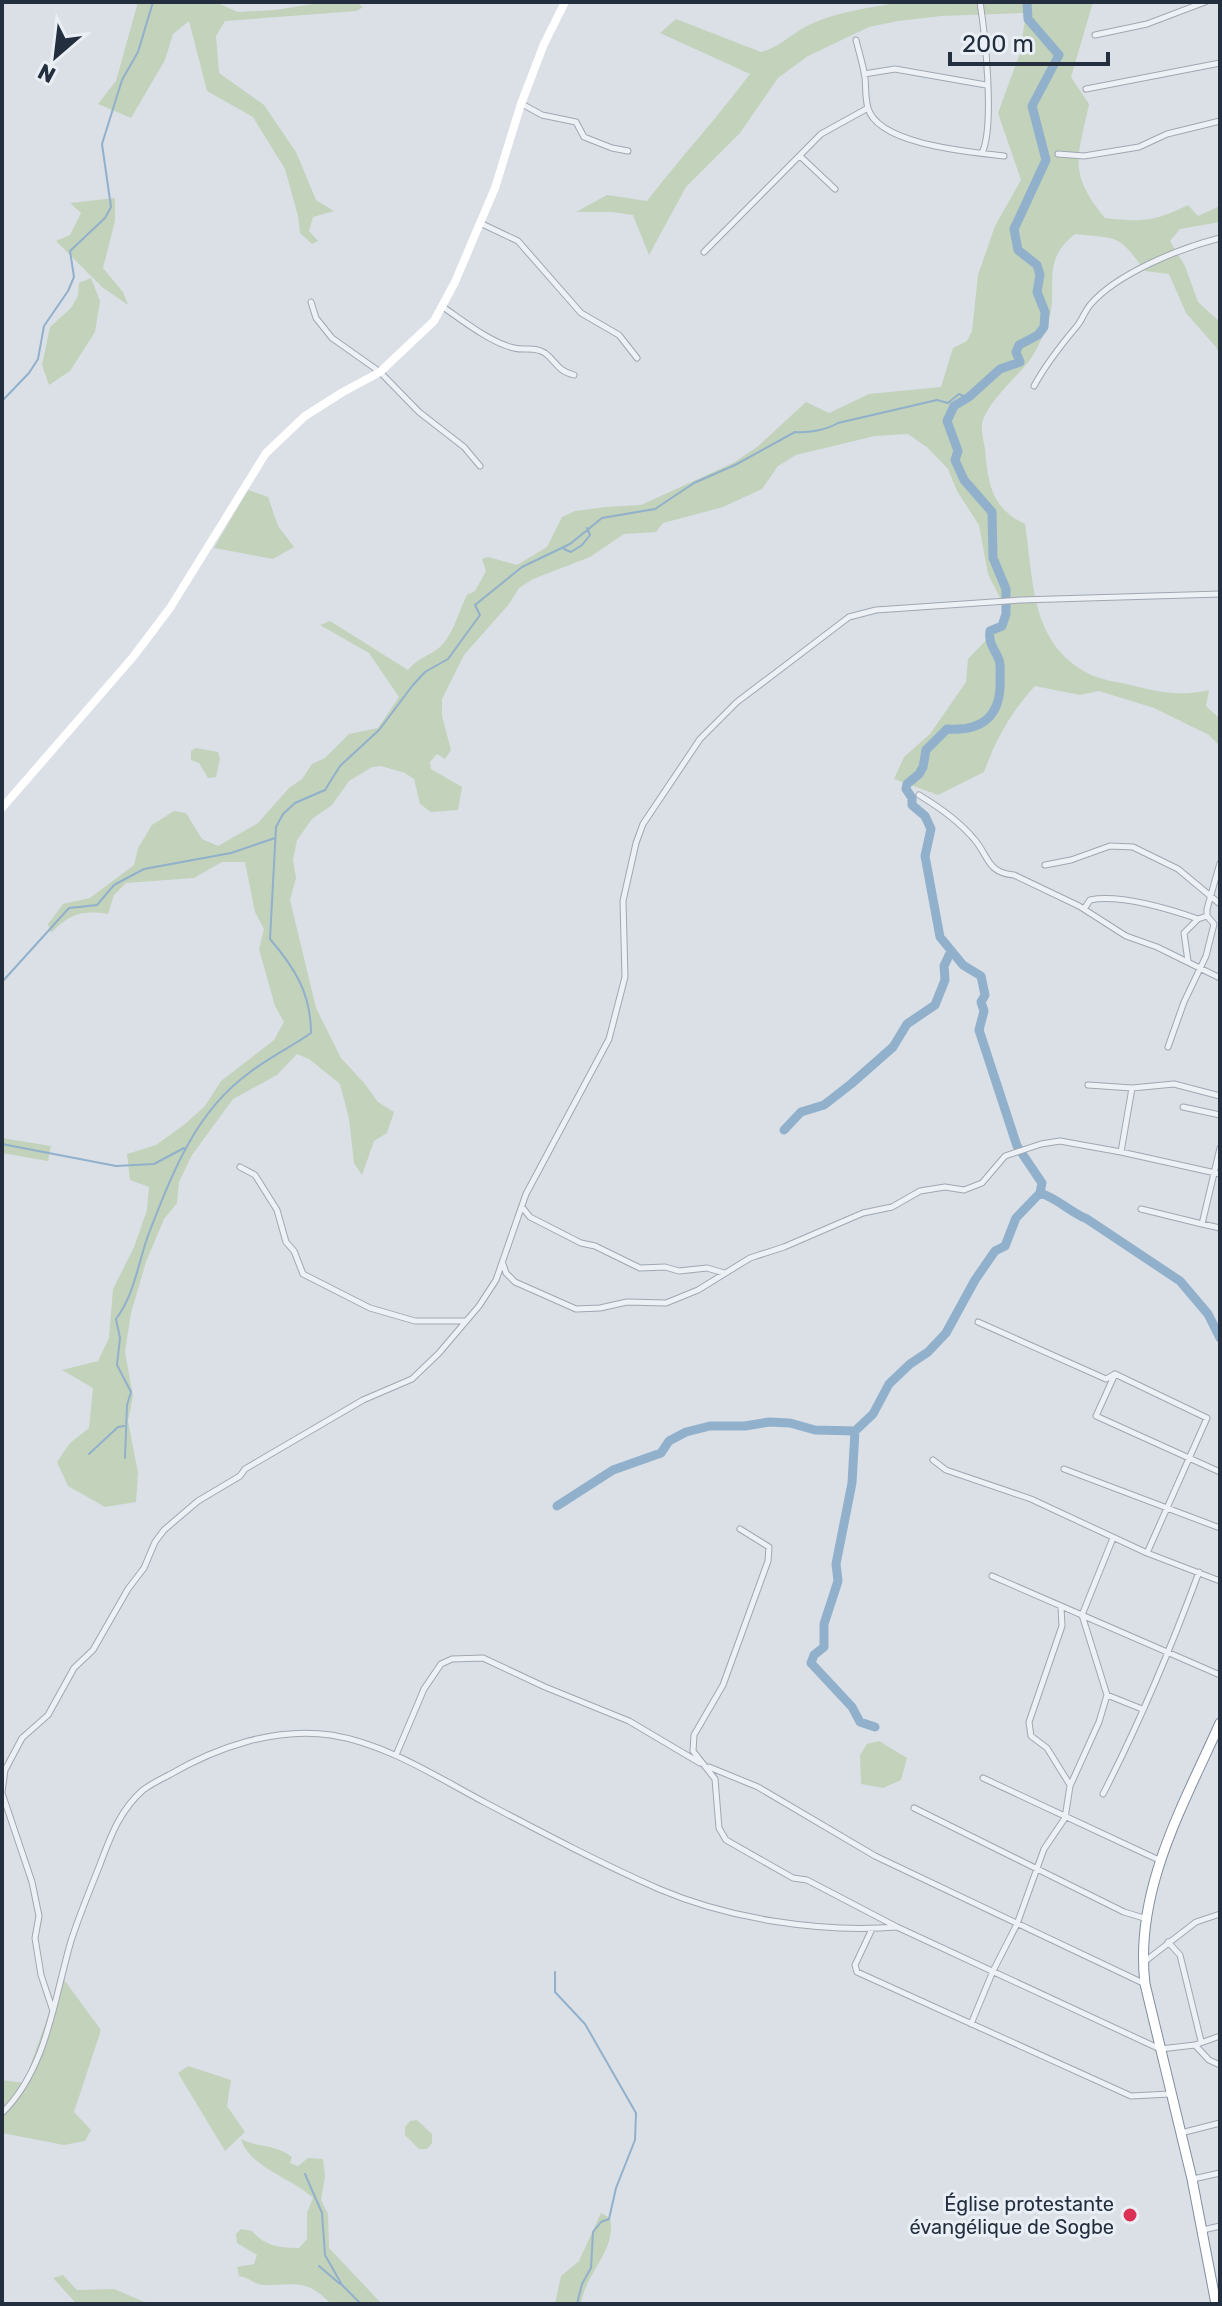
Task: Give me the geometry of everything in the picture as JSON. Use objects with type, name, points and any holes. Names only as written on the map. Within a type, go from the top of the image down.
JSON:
[{"type":"highway","points":[[1216,2304],[1215,2277],[1142,1964],[1144,1918],[1159,1860],[1220,1723]]},
{"type":"main road","points":[[2,808],[133,657],[170,608],[266,453],[305,416],[380,372],[434,321],[495,188],[521,104],[544,44],[565,2]]},
{"type":"street","points":[[980,2],[986,49],[989,127],[982,153]]},
{"type":"street","points":[[1095,35],[1147,24],[1205,2]]},
{"type":"street","points":[[856,40],[873,120],[890,133],[917,141],[1004,156]]},
{"type":"street","points":[[1086,89],[1220,63]]},
{"type":"street","points":[[864,74],[895,69],[986,85]]},
{"type":"street","points":[[521,104],[542,115],[576,122],[584,137],[628,151]]},
{"type":"street","points":[[704,252],[821,134],[868,108]]},
{"type":"street","points":[[1058,154],[1084,156],[1139,147],[1167,134],[1220,121]]},
{"type":"street","points":[[800,156],[835,189]]},
{"type":"street","points":[[480,223],[518,241],[581,313],[619,335],[637,358]]},
{"type":"street","points":[[1034,386],[1064,339],[1079,324],[1090,305],[1105,292],[1122,279],[1193,245],[1220,238]]},
{"type":"street","points":[[311,302],[316,318],[332,338],[380,372],[419,412],[464,447],[480,466]]},
{"type":"street","points":[[443,307],[505,344],[517,349],[530,347],[545,354],[562,372],[574,375]]},
{"type":"street","points":[[53,2011],[41,1975],[35,1938],[39,1916],[32,1882],[2,1792],[5,1770],[22,1738],[48,1715],[74,1668],[93,1650],[164,1530],[198,1501],[240,1476],[245,1469],[363,1400],[412,1379],[439,1353],[496,1280],[526,1194],[609,1039],[625,977],[623,901],[639,833],[700,739],[737,702],[849,617],[876,610],[1006,601],[1220,594]]},
{"type":"street","points":[[919,795],[943,809],[976,840],[987,863],[1003,875],[1014,875],[1084,909],[1126,936],[1220,978]]},
{"type":"street","points":[[1045,865],[1118,844],[1133,847],[1178,869],[1220,904]]},
{"type":"street","points":[[1168,1047],[1184,1002],[1201,969],[1213,929],[1214,924],[1207,916],[1220,863]]},
{"type":"street","points":[[1084,909],[1090,900],[1100,899],[1156,907],[1198,919]]},
{"type":"street","points":[[1188,962],[1184,933],[1198,919],[1207,916]]},
{"type":"street","points":[[1088,1085],[1132,1088],[1174,1084],[1220,1096]]},
{"type":"street","points":[[1121,1152],[1132,1088]]},
{"type":"street","points":[[1183,1107],[1220,1115]]},
{"type":"street","points":[[502,1262],[506,1273],[515,1282],[576,1309],[627,1302],[666,1303],[698,1290],[750,1258],[863,1213],[892,1207],[920,1191],[945,1187],[964,1190],[982,1183],[1005,1156],[1060,1141],[1217,1174]]},
{"type":"street","points":[[1202,1224],[1217,1174],[1220,1148]]},
{"type":"street","points":[[240,1167],[255,1175],[277,1210],[286,1242],[294,1251],[303,1274],[370,1308],[415,1321],[466,1321]]},
{"type":"street","points":[[522,1206],[530,1217],[640,1268],[665,1267],[679,1271],[707,1268],[724,1273]]},
{"type":"street","points":[[1141,1209],[1220,1228]]},
{"type":"street","points":[[978,1322],[1106,1379],[1115,1374]]},
{"type":"street","points":[[1115,1374],[1207,1418],[1147,1553]]},
{"type":"street","points":[[1115,1374],[1096,1416],[1220,1472]]},
{"type":"street","points":[[933,1460],[946,1470],[1031,1499],[1147,1553],[1220,1581]]},
{"type":"street","points":[[1064,1469],[1220,1528]]},
{"type":"street","points":[[740,1529],[748,1531],[769,1547],[768,1561],[723,1685],[694,1735],[693,1751],[715,1779],[719,1828],[726,1840],[793,1878],[807,1880],[897,1927],[1160,2049],[1220,2036]]},
{"type":"street","points":[[971,2024],[1017,1924],[1044,1849],[1065,1818],[1070,1786],[1099,1722],[1107,1695],[1082,1615],[1113,1538]]},
{"type":"street","points":[[1103,1794],[1168,1653],[1199,1572]]},
{"type":"street","points":[[992,1576],[1220,1675]]},
{"type":"street","points":[[1061,1606],[1062,1626],[1029,1722],[1031,1736],[1047,1748],[1070,1786]]},
{"type":"street","points":[[396,1755],[424,1689],[441,1664],[452,1659],[483,1658],[629,1721],[704,1766],[758,1787],[875,1856],[1145,1984]]},
{"type":"street","points":[[1107,1695],[1142,1709]]},
{"type":"street","points":[[2,2113],[29,2079],[53,2011],[72,1939],[118,1818],[144,1789],[195,1759],[247,1741],[294,1732],[333,1736],[396,1755],[570,1848],[663,1890],[732,1913],[800,1923],[872,1929],[897,1927]]},
{"type":"street","points":[[983,1778],[1159,1860]]},
{"type":"street","points":[[914,1808],[1124,1912],[1144,1918]]},
{"type":"street","points":[[1142,1964],[1196,1922],[1220,1914]]},
{"type":"street","points":[[872,1929],[855,1965],[857,1972],[1131,2096],[1171,2093]]},
{"type":"street","points":[[1168,1942],[1180,1955],[1198,2043],[1209,2060],[1220,2065]]},
{"type":"street","points":[[1180,2133],[1220,2123]]},
{"type":"street","points":[[1192,2179],[1220,2173]]},
{"type":"street","points":[[1203,2230],[1220,2226]]},
{"type":"green space","points":[[138,2],[215,2],[238,12],[326,2],[356,2],[363,7],[357,11],[225,21],[216,36],[219,73],[264,105],[296,152],[316,200],[334,211],[313,217],[309,231],[318,241],[312,244],[300,233],[285,169],[253,117],[207,91],[189,21],[173,34],[165,60],[131,118],[98,104],[116,81]]},
{"type":"green space","points":[[904,2],[1093,2],[1071,77],[1089,104],[1079,164],[1080,176],[1093,202],[1105,218],[1129,220],[1156,218],[1188,205],[1198,216],[1220,206],[1220,222],[1180,229],[1170,241],[1185,266],[1198,302],[1220,322],[1220,355],[1186,313],[1169,274],[1145,271],[1117,240],[1075,234],[1064,245],[1053,267],[1050,315],[1040,343],[988,409],[982,427],[993,493],[1005,510],[1025,524],[1038,609],[1055,646],[1070,661],[1099,678],[1170,693],[1209,690],[1206,706],[1220,719],[1220,746],[1209,735],[1154,708],[1099,691],[1080,695],[1035,686],[1005,726],[984,772],[938,795],[894,779],[904,757],[930,734],[966,682],[968,659],[1009,616],[988,574],[979,525],[957,491],[948,469],[928,448],[908,434],[875,436],[796,455],[778,466],[762,489],[723,507],[663,523],[656,532],[624,534],[590,557],[533,579],[519,588],[509,604],[464,655],[442,699],[442,716],[451,750],[445,759],[437,754],[430,762],[431,769],[462,787],[458,810],[431,812],[420,804],[414,779],[381,766],[372,767],[349,781],[332,805],[312,819],[297,840],[293,860],[296,878],[290,900],[316,1008],[341,1058],[378,1102],[394,1112],[387,1133],[374,1141],[362,1175],[354,1163],[349,1119],[340,1084],[309,1059],[297,1054],[277,1075],[233,1099],[192,1155],[179,1182],[177,1203],[164,1219],[146,1262],[131,1313],[125,1352],[133,1396],[128,1421],[138,1473],[136,1502],[105,1507],[68,1486],[57,1462],[70,1443],[89,1428],[93,1388],[62,1370],[98,1361],[109,1338],[113,1289],[134,1247],[147,1210],[149,1187],[130,1180],[127,1154],[156,1145],[185,1124],[205,1106],[221,1081],[274,1040],[284,1022],[275,1006],[259,949],[264,929],[255,912],[245,862],[222,862],[194,878],[126,883],[114,895],[108,914],[76,915],[51,933],[48,924],[63,904],[90,898],[134,865],[138,848],[152,825],[174,811],[186,813],[202,839],[218,846],[258,823],[289,788],[302,779],[312,764],[325,758],[349,734],[378,728],[399,697],[369,653],[320,625],[330,621],[408,670],[440,647],[449,636],[467,595],[475,591],[486,571],[482,559],[488,557],[517,565],[547,547],[562,517],[575,511],[641,505],[733,463],[757,447],[806,402],[829,413],[869,394],[941,387],[953,348],[967,341],[972,331],[978,275],[995,226],[1021,180],[998,113],[1020,53],[1026,13],[898,21],[869,27],[808,56],[778,78],[740,133],[686,187],[649,255],[633,215],[576,212],[607,195],[647,201],[750,74],[660,33],[676,19],[761,52],[775,47],[805,27],[833,16]]},
{"type":"green space","points":[[115,198],[115,221],[103,268],[123,292],[128,305],[102,287],[56,241],[70,235],[81,213],[70,203]]},
{"type":"green space","points":[[91,278],[100,301],[95,332],[70,371],[49,385],[42,365],[50,327],[71,308],[78,296],[79,283]]},
{"type":"green space","points":[[248,490],[268,497],[278,526],[294,547],[273,559],[214,548]]},
{"type":"green space","points":[[196,748],[218,752],[220,758],[216,777],[208,778],[199,763],[191,760],[191,751]]},
{"type":"green space","points":[[2,1138],[51,1146],[48,1161],[2,1153]]},
{"type":"green space","points":[[879,1741],[907,1758],[901,1780],[883,1788],[861,1784],[860,1755],[867,1744]]},
{"type":"green space","points":[[62,1977],[101,2030],[74,2112],[91,2130],[85,2141],[64,2145],[2,2133],[2,2080],[24,2083]]},
{"type":"green space","points":[[188,2066],[231,2080],[227,2106],[245,2132],[225,2151],[178,2073]]},
{"type":"green space","points":[[417,2120],[432,2134],[432,2143],[427,2149],[419,2149],[405,2135],[405,2127],[410,2121]]},
{"type":"green space","points":[[241,2139],[286,2153],[292,2157],[290,2163],[298,2166],[308,2158],[323,2159],[325,2176],[321,2200],[328,2214],[329,2248],[382,2304],[331,2304],[307,2287],[261,2285],[239,2276],[237,2267],[254,2264],[257,2255],[237,2243],[236,2234],[241,2229],[252,2231],[273,2245],[299,2248],[307,2239],[307,2213],[313,2198],[262,2165]]},
{"type":"green space","points":[[601,2213],[610,2218],[609,2241],[588,2282],[581,2304],[555,2304],[561,2276],[579,2261]]},
{"type":"green space","points":[[63,2275],[77,2290],[114,2289],[149,2304],[75,2302],[53,2278]]},
{"type":"waterway","points":[[2,401],[38,359],[44,326],[74,277],[70,251],[105,218],[111,207],[102,144],[122,80],[138,52],[153,2]]},
{"type":"waterway","points":[[875,1727],[860,1722],[852,1707],[811,1663],[814,1655],[824,1647],[824,1624],[838,1581],[836,1564],[852,1483],[855,1431],[873,1414],[889,1384],[946,1333],[975,1280],[995,1251],[1005,1246],[1016,1218],[1040,1193],[1042,1183],[1017,1146],[979,1030],[984,1011],[981,1002],[985,995],[981,976],[963,965],[940,937],[925,856],[931,829],[925,816],[912,805],[912,798],[906,789],[923,767],[926,750],[947,729],[981,724],[994,711],[1000,691],[1000,662],[991,643],[990,631],[1002,626],[1006,614],[1006,589],[993,558],[992,512],[964,480],[955,460],[958,451],[947,421],[954,406],[1000,369],[1020,362],[1016,352],[1019,345],[1038,335],[1044,327],[1045,312],[1037,292],[1040,275],[1037,265],[1018,250],[1014,229],[1046,160],[1032,106],[1059,55],[1028,19],[1027,2]]},
{"type":"waterway","points":[[125,1458],[127,1405],[131,1392],[117,1365],[120,1338],[116,1319],[132,1288],[167,1189],[187,1146],[214,1106],[249,1073],[311,1033],[308,1006],[300,982],[270,939],[276,827],[283,814],[295,803],[325,790],[340,766],[379,730],[425,672],[448,659],[480,615],[475,605],[522,567],[570,544],[602,518],[655,509],[694,483],[735,465],[795,432],[828,428],[937,400],[948,403],[959,394],[967,398]]},
{"type":"waterway","points":[[564,549],[571,552],[582,545],[590,535],[587,528]]},
{"type":"waterway","points":[[2,982],[69,908],[97,905],[114,885],[144,869],[231,853],[275,838]]},
{"type":"waterway","points":[[784,1130],[801,1112],[824,1105],[851,1084],[893,1047],[907,1024],[935,1005],[945,980],[944,966],[951,951]]},
{"type":"waterway","points":[[2,1144],[116,1166],[154,1164],[184,1148]]},
{"type":"waterway","points":[[1040,1193],[1087,1219],[1180,1281],[1208,1314],[1220,1338]]},
{"type":"waterway","points":[[557,1506],[613,1470],[661,1453],[669,1441],[686,1432],[710,1426],[769,1422],[790,1423],[815,1430],[855,1431]]},
{"type":"waterway","points":[[89,1454],[118,1427],[124,1426]]},
{"type":"waterway","points":[[555,1972],[555,1992],[585,2024],[636,2113],[635,2140],[616,2188],[609,2219],[601,2222],[593,2232],[591,2268],[582,2284],[577,2304]]},
{"type":"waterway","points":[[305,2174],[322,2213],[325,2255],[342,2285],[361,2304]]},
{"type":"waterway","points":[[319,2266],[340,2284]]},
{"type":"place","name":"Église protestante évangélique de Sogbe","points":[[1130,2215]]}]
